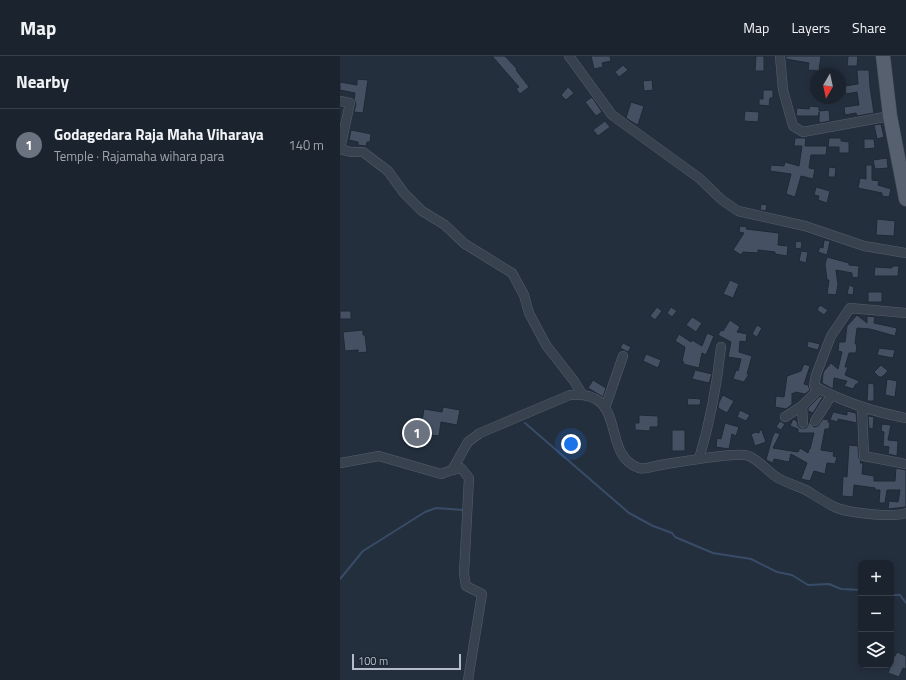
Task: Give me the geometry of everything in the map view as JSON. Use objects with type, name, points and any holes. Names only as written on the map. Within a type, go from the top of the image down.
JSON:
[{"type":"main road","points":[[883,56],[890,116],[906,199]]},
{"type":"street","points":[[569,56],[612,115],[699,178],[722,200],[738,211],[805,226],[864,246],[906,253]]},
{"type":"street","points":[[780,56],[783,90],[793,126],[803,132],[890,116]]},
{"type":"street","points":[[340,101],[350,103],[340,149],[351,152],[363,152],[388,171],[404,193],[422,211],[445,225],[465,244],[512,273],[524,295],[529,313],[546,345],[574,381],[582,394]]},
{"type":"street","points":[[906,313],[850,308],[831,336],[816,375],[814,386],[831,396],[862,407],[906,418]]},
{"type":"street","points":[[699,459],[717,386],[721,346]]},
{"type":"street","points":[[605,408],[623,356]]},
{"type":"street","points":[[785,417],[802,406],[819,389]]},
{"type":"street","points":[[452,470],[468,442],[480,433],[570,395],[582,394],[594,398],[605,408],[611,418],[618,448],[626,460],[640,468],[732,454],[749,455],[779,478],[838,508],[856,512],[884,515],[900,516],[906,513]]},
{"type":"street","points":[[815,421],[831,396]]},
{"type":"street","points":[[802,406],[803,423]]},
{"type":"street","points":[[862,407],[864,456],[906,464]]},
{"type":"street","points":[[340,463],[379,456],[441,474],[461,468],[469,478],[464,574],[466,586],[482,594],[468,680]]},
{"type":"building","points":[[492,56],[505,56],[517,69],[516,70],[529,87],[520,94],[516,89],[519,87]]},
{"type":"building","points":[[591,56],[610,56],[611,61],[602,63],[603,67],[594,69]]},
{"type":"building","points":[[756,56],[764,56],[764,71],[755,71]]},
{"type":"building","points":[[786,56],[821,56],[819,68],[810,68],[810,70],[808,70],[809,63],[786,59]]},
{"type":"building","points":[[848,56],[858,56],[857,66],[847,66]]},
{"type":"building","points":[[623,65],[628,70],[619,77],[615,72]]},
{"type":"building","points":[[857,70],[869,70],[874,113],[857,116],[856,113],[845,115],[844,107],[859,105],[857,92],[846,94],[846,86],[858,84]]},
{"type":"building","points":[[357,79],[368,80],[363,113],[354,112],[356,104],[354,99],[355,93],[340,90],[340,82],[357,85]]},
{"type":"building","points":[[652,80],[653,90],[644,91],[643,81]]},
{"type":"building","points":[[568,87],[574,93],[566,100],[561,95]]},
{"type":"building","points":[[763,90],[773,90],[773,98],[770,98],[769,106],[759,105],[759,99],[763,99]]},
{"type":"building","points":[[592,97],[602,112],[596,116],[585,102]]},
{"type":"building","points":[[631,102],[644,106],[638,125],[626,118]]},
{"type":"building","points":[[810,106],[819,107],[819,111],[829,110],[830,121],[819,123],[819,116],[796,116],[797,108],[809,109]]},
{"type":"building","points":[[745,111],[759,112],[758,122],[744,121]]},
{"type":"building","points":[[605,121],[610,127],[598,136],[593,130]]},
{"type":"building","points":[[881,124],[884,137],[877,139],[874,125]]},
{"type":"building","points":[[351,130],[371,134],[370,142],[367,142],[366,146],[358,145],[358,142],[349,140]]},
{"type":"building","points":[[795,138],[806,138],[805,146],[827,146],[826,155],[811,155],[809,168],[815,169],[813,179],[801,176],[795,197],[786,194],[791,174],[770,171],[771,165],[784,166],[785,162],[799,166],[802,146],[794,146]]},
{"type":"building","points":[[829,138],[841,138],[841,141],[849,142],[849,153],[839,153],[839,147],[828,147]]},
{"type":"building","points":[[864,139],[874,139],[875,148],[864,149]]},
{"type":"building","points":[[887,158],[888,168],[875,169],[873,160]]},
{"type":"building","points":[[866,165],[872,165],[872,180],[879,181],[878,185],[891,189],[889,197],[882,196],[882,193],[858,188],[860,178],[866,179]]},
{"type":"building","points":[[829,167],[836,168],[835,177],[828,177]]},
{"type":"building","points":[[816,187],[830,191],[827,203],[818,200],[819,196],[814,195]]},
{"type":"building","points":[[761,204],[767,205],[766,211],[760,210]]},
{"type":"building","points":[[877,219],[895,221],[894,236],[876,235]]},
{"type":"building","points":[[740,226],[747,227],[746,229],[779,233],[778,245],[788,246],[787,256],[775,254],[775,252],[758,250],[758,253],[743,252],[741,255],[733,250],[744,233],[739,232]]},
{"type":"building","points":[[824,240],[830,241],[827,255],[818,252],[820,247],[823,248]]},
{"type":"building","points":[[796,241],[802,242],[801,249],[795,248]]},
{"type":"building","points":[[801,251],[808,252],[806,263],[799,261]]},
{"type":"building","points":[[827,257],[849,263],[849,265],[859,266],[858,278],[852,277],[852,273],[836,270],[838,285],[836,295],[827,294],[829,280],[827,280],[825,264]]},
{"type":"building","points":[[892,266],[899,266],[898,276],[874,276],[875,267],[892,268]]},
{"type":"building","points":[[730,280],[739,284],[733,298],[723,294]]},
{"type":"building","points":[[849,285],[854,287],[853,295],[847,294]]},
{"type":"building","points":[[868,292],[882,292],[882,302],[868,302]]},
{"type":"building","points":[[820,305],[828,310],[824,315],[817,310]]},
{"type":"building","points":[[657,307],[662,311],[655,320],[650,316]]},
{"type":"building","points":[[671,307],[677,311],[672,317],[667,313]]},
{"type":"building","points":[[340,311],[351,311],[351,319],[340,319]]},
{"type":"building","points":[[857,315],[867,323],[867,316],[875,317],[874,323],[897,328],[895,336],[870,329],[857,328],[855,344],[857,344],[856,353],[849,353],[845,367],[848,367],[845,375],[859,381],[858,384],[856,384],[853,389],[844,386],[847,381],[834,378],[833,389],[822,383],[823,374],[831,363],[838,369],[842,352],[838,351],[839,342],[845,342],[847,326]]},
{"type":"building","points":[[692,317],[702,323],[696,332],[686,325]]},
{"type":"building","points":[[730,320],[740,327],[737,332],[747,334],[746,342],[740,341],[739,352],[752,356],[747,374],[749,374],[744,382],[733,379],[736,370],[738,371],[741,359],[728,357],[731,342],[718,335],[721,330],[723,331]]},
{"type":"building","points":[[757,325],[762,328],[757,337],[752,334]]},
{"type":"building","points":[[363,330],[367,352],[358,353],[358,350],[345,351],[343,332]]},
{"type":"building","points":[[707,333],[714,336],[706,355],[702,353],[699,368],[683,364],[684,362],[682,362],[685,347],[675,341],[679,334],[691,342],[692,340],[702,346]]},
{"type":"building","points":[[808,341],[820,344],[818,350],[807,347]]},
{"type":"building","points":[[623,343],[631,347],[628,352],[620,348]]},
{"type":"building","points":[[879,348],[895,350],[893,358],[877,355]]},
{"type":"building","points":[[646,354],[661,360],[658,368],[643,361]]},
{"type":"building","points":[[804,364],[810,366],[804,384],[808,385],[810,390],[805,394],[795,392],[794,394],[792,393],[792,404],[786,409],[775,407],[776,396],[784,397],[787,376],[801,371]]},
{"type":"building","points":[[881,365],[888,371],[882,377],[879,377],[874,372]]},
{"type":"building","points":[[695,370],[712,374],[709,383],[692,379]]},
{"type":"building","points":[[887,379],[897,381],[895,397],[885,395]]},
{"type":"building","points":[[593,380],[606,388],[603,397],[588,388]]},
{"type":"building","points":[[868,383],[874,384],[874,401],[867,401]]},
{"type":"building","points":[[723,395],[734,401],[727,413],[718,408],[719,402]]},
{"type":"building","points":[[820,396],[823,397],[813,413],[808,411],[808,408]]},
{"type":"building","points":[[688,398],[701,399],[700,405],[687,405]]},
{"type":"building","points":[[443,407],[460,410],[457,425],[441,422],[439,436],[414,433],[416,420],[422,421],[424,409],[442,412]]},
{"type":"building","points":[[740,410],[750,415],[746,421],[737,417]]},
{"type":"building","points":[[847,411],[856,413],[857,423],[838,419],[838,422],[830,420],[833,412],[847,415]]},
{"type":"building","points":[[639,415],[658,416],[658,427],[650,427],[650,431],[635,430],[635,423],[639,423]]},
{"type":"building","points":[[868,416],[874,417],[873,429],[869,428]]},
{"type":"building","points":[[793,419],[797,421],[800,428],[806,428],[809,420],[814,427],[818,426],[823,419],[829,420],[829,429],[825,429],[821,450],[834,452],[833,456],[837,457],[835,464],[827,463],[825,474],[814,471],[810,481],[801,479],[807,463],[791,454],[789,462],[774,459],[773,463],[766,460],[775,432],[780,434],[773,448],[798,452],[800,448],[808,453],[814,433],[798,433],[798,429],[790,426]]},
{"type":"building","points":[[780,421],[785,424],[781,430],[776,427]]},
{"type":"building","points":[[725,423],[739,427],[736,436],[732,434],[729,449],[716,447],[717,438],[721,439]]},
{"type":"building","points":[[882,424],[891,425],[888,440],[898,441],[897,456],[888,454],[889,447],[883,446],[884,432],[881,431]]},
{"type":"building","points":[[761,428],[766,442],[755,446],[751,434],[756,432],[759,433]]},
{"type":"building","points":[[672,430],[685,430],[685,451],[672,451]]},
{"type":"building","points":[[849,445],[858,446],[859,458],[861,461],[860,463],[863,463],[862,474],[874,476],[874,481],[895,481],[896,468],[906,470],[906,507],[888,509],[889,501],[898,502],[900,490],[887,490],[885,503],[879,503],[880,490],[875,490],[875,488],[854,485],[853,497],[842,496],[843,476],[847,477]]},
{"type":"building","points":[[897,652],[906,656],[906,669],[903,668],[899,677],[888,673],[890,668],[894,668],[895,656]]},
{"type":"waterway","points":[[525,423],[629,513],[653,526],[672,533],[675,537],[713,553],[751,559],[777,572],[792,575],[808,585],[829,584],[841,589],[858,590]]},
{"type":"waterway","points":[[340,579],[363,551],[425,512],[436,508],[464,510]]},
{"type":"waterway","points":[[894,595],[900,595],[906,603]]},
{"type":"place","name":"Godagedara Raja Maha Viharaya","points":[[417,433]]}]
